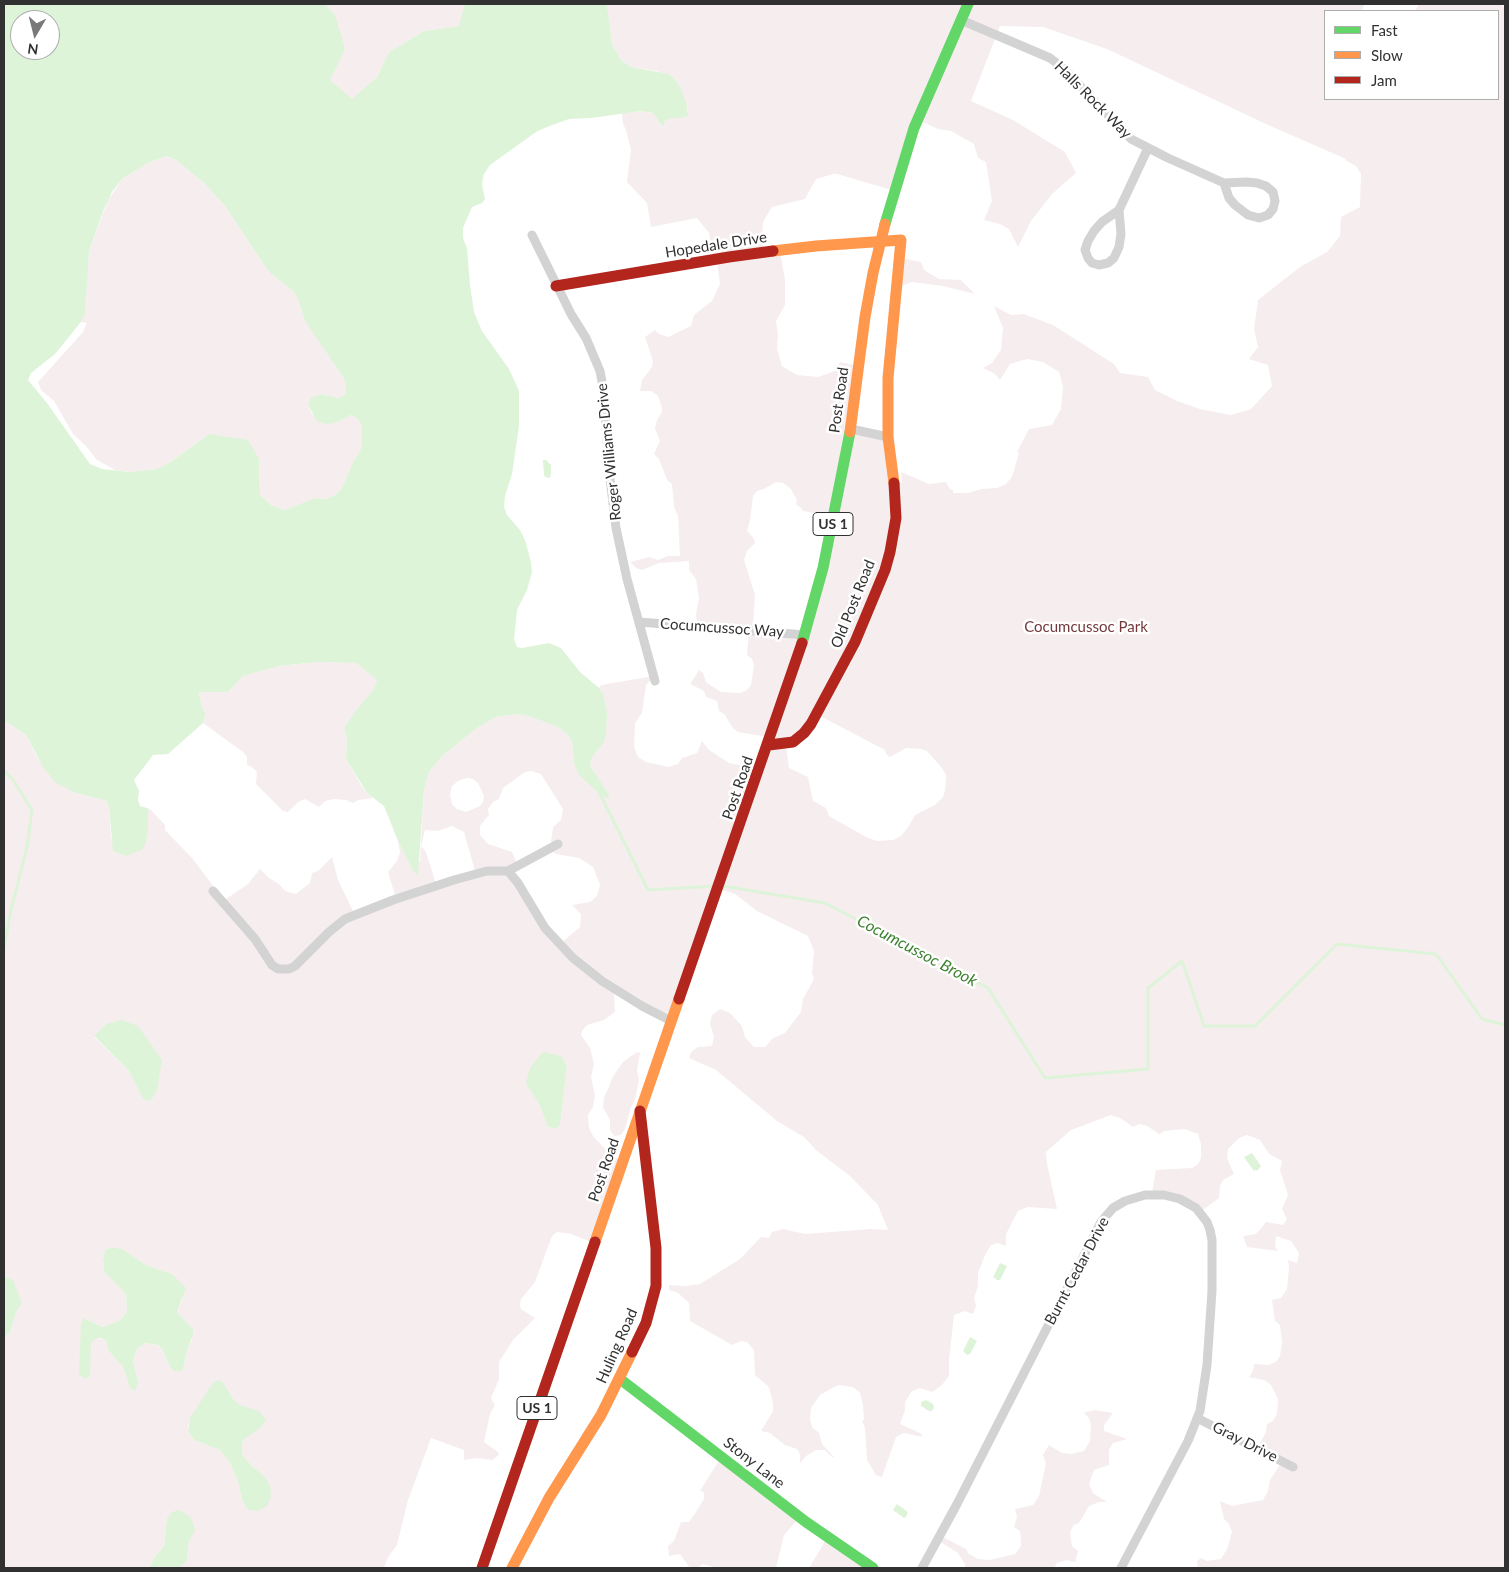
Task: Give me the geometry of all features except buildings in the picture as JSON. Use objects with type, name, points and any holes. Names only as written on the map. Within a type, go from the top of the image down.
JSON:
[{"type":"street","name":"Post Road","points":[[482,1568],[671,1021],[769,745],[804,635],[823,568],[835,513],[851,429],[865,317],[889,208],[914,128],[968,4]]},
{"type":"street","name":"Halls Rock Way","points":[[961,20],[1050,58],[1073,78],[1097,106],[1131,139],[1224,183],[1246,182],[1266,186],[1273,192],[1275,201],[1273,210],[1268,215],[1259,218],[1248,215],[1235,206],[1229,198],[1224,183]]},
{"type":"street","points":[[1119,210],[1121,234],[1119,247],[1114,258],[1108,263],[1099,265],[1092,263],[1085,250],[1088,241],[1102,222],[1119,210],[1148,148]]},
{"type":"street","name":"Roger Williams Drive","points":[[532,235],[556,286],[586,338],[600,371],[616,528],[627,579],[655,681]]},
{"type":"street","name":"Hopedale Drive","points":[[556,286],[728,257],[881,240]]},
{"type":"street","name":"Old Post Road","points":[[769,745],[793,742],[811,724],[855,642],[885,570],[892,541],[896,518],[888,437],[888,370],[901,240],[881,240]]},
{"type":"street","points":[[851,429],[888,437]]},
{"type":"street","name":"Cocumcussoc Way","points":[[639,622],[804,635]]},
{"type":"street","points":[[213,891],[255,939],[272,965],[284,970],[295,966],[345,919],[393,900],[454,880],[487,871],[508,872],[558,844]]},
{"type":"street","points":[[508,872],[518,883],[545,928],[573,958],[608,985],[671,1021]]},
{"type":"street","name":"Huling Road","points":[[512,1568],[549,1498],[601,1415],[646,1323],[656,1286],[656,1248],[640,1111]]},
{"type":"street","name":"Burnt Cedar Drive","points":[[922,1568],[957,1504],[1101,1222],[1113,1208],[1125,1201],[1145,1195],[1164,1195],[1188,1203],[1207,1222],[1211,1235],[1212,1291],[1209,1346],[1203,1396],[1188,1441],[1121,1568]]},
{"type":"street","name":"Stony Lane","points":[[620,1379],[806,1522],[873,1568]]},
{"type":"street","name":"Gray Drive","points":[[1197,1418],[1293,1467]]},
{"type":"green space","points":[[325,4],[465,4],[460,26],[424,31],[389,52],[377,77],[352,100],[330,80],[335,15]]},
{"type":"green space","name":"Cocumcussoc Park","points":[[607,4],[1364,4],[1362,10],[1324,10],[1324,100],[1499,100],[1499,10],[1416,10],[1419,4],[1499,4],[1505,7],[1505,1568],[1198,1568],[1197,1561],[1201,1558],[1207,1561],[1221,1559],[1227,1549],[1232,1532],[1229,1524],[1224,1519],[1220,1501],[1232,1506],[1263,1500],[1268,1491],[1270,1480],[1281,1463],[1258,1447],[1266,1432],[1267,1424],[1273,1421],[1277,1414],[1278,1399],[1271,1385],[1264,1380],[1249,1377],[1253,1371],[1254,1364],[1268,1365],[1276,1362],[1280,1356],[1282,1342],[1280,1325],[1275,1321],[1272,1300],[1281,1298],[1287,1289],[1288,1260],[1297,1263],[1299,1253],[1291,1241],[1276,1236],[1275,1247],[1278,1251],[1247,1247],[1243,1236],[1256,1234],[1266,1222],[1283,1225],[1287,1219],[1282,1209],[1288,1195],[1280,1170],[1282,1161],[1269,1154],[1260,1140],[1247,1135],[1239,1138],[1228,1149],[1227,1158],[1234,1174],[1223,1180],[1220,1186],[1219,1198],[1200,1212],[1187,1203],[1152,1193],[1156,1170],[1192,1168],[1198,1164],[1201,1158],[1201,1144],[1198,1134],[1184,1129],[1164,1131],[1158,1135],[1158,1133],[1147,1126],[1140,1124],[1133,1127],[1120,1118],[1111,1115],[1071,1130],[1046,1152],[1057,1209],[1028,1207],[1018,1211],[1006,1234],[1006,1246],[998,1243],[991,1245],[978,1273],[978,1286],[974,1298],[976,1306],[973,1314],[965,1311],[954,1315],[949,1376],[942,1385],[932,1392],[920,1388],[912,1391],[905,1402],[905,1410],[900,1424],[920,1433],[923,1437],[904,1433],[896,1437],[882,1477],[876,1475],[867,1460],[865,1428],[862,1421],[864,1420],[863,1405],[860,1393],[853,1387],[839,1385],[834,1387],[820,1395],[811,1408],[810,1420],[812,1427],[819,1433],[822,1444],[834,1457],[825,1450],[816,1450],[806,1456],[800,1463],[800,1455],[797,1449],[785,1445],[770,1433],[761,1431],[773,1411],[773,1403],[769,1387],[755,1375],[754,1350],[747,1342],[741,1341],[732,1345],[690,1321],[689,1303],[678,1293],[669,1290],[669,1285],[685,1286],[700,1284],[740,1259],[761,1237],[769,1238],[772,1232],[783,1229],[805,1234],[871,1229],[888,1230],[878,1205],[850,1176],[816,1150],[804,1137],[777,1121],[716,1070],[689,1058],[691,1052],[698,1047],[712,1046],[714,1037],[710,1024],[712,1015],[720,1009],[730,1013],[742,1026],[745,1037],[754,1047],[765,1047],[773,1038],[785,1033],[801,1012],[803,999],[814,979],[812,973],[814,951],[808,936],[757,911],[735,894],[720,889],[673,1018],[614,992],[615,1012],[604,1020],[587,1025],[582,1031],[581,1035],[590,1048],[594,1064],[591,1077],[595,1095],[593,1107],[588,1115],[589,1128],[593,1136],[610,1154],[616,1158],[624,1159],[594,1243],[571,1234],[557,1232],[552,1236],[535,1282],[521,1299],[521,1309],[535,1318],[513,1340],[499,1362],[499,1379],[491,1398],[495,1405],[490,1414],[484,1442],[498,1452],[499,1455],[492,1460],[477,1458],[464,1460],[464,1450],[431,1438],[408,1500],[397,1545],[388,1557],[384,1568],[180,1568],[187,1560],[189,1540],[167,1518],[164,1546],[154,1558],[149,1568],[4,1568],[4,1337],[10,1333],[16,1312],[13,1280],[4,1276],[4,720],[26,735],[38,759],[73,792],[107,801],[111,839],[146,842],[148,810],[150,809],[165,825],[165,830],[192,858],[218,892],[226,899],[248,884],[260,869],[285,891],[296,894],[310,883],[312,873],[318,871],[332,857],[338,880],[354,913],[395,895],[388,872],[397,861],[400,852],[398,841],[412,869],[420,861],[424,790],[429,772],[442,756],[477,728],[496,717],[518,714],[558,727],[568,735],[572,742],[574,764],[598,780],[590,766],[592,758],[599,749],[607,723],[605,703],[599,688],[601,685],[654,676],[646,685],[642,713],[635,723],[634,747],[638,757],[646,762],[669,767],[678,764],[682,758],[697,753],[702,741],[709,750],[729,763],[756,771],[768,739],[762,736],[738,732],[724,714],[719,711],[717,701],[706,697],[704,691],[690,684],[699,670],[703,673],[706,682],[721,692],[740,693],[747,690],[751,685],[754,665],[752,659],[747,655],[749,628],[697,624],[696,614],[699,598],[696,579],[689,570],[689,561],[659,563],[642,570],[636,568],[630,562],[649,557],[658,560],[668,556],[680,556],[678,516],[674,507],[672,484],[667,480],[659,459],[654,454],[660,441],[655,428],[662,408],[658,396],[651,391],[640,391],[642,380],[652,367],[653,361],[645,337],[655,330],[659,334],[668,337],[691,326],[694,315],[712,301],[720,284],[717,261],[714,260],[709,233],[697,218],[651,227],[647,203],[627,182],[631,150],[623,124],[622,113],[640,111],[653,113],[661,125],[664,125],[665,121],[672,118],[681,118],[688,111],[678,83],[657,71],[631,67],[621,60],[612,44]],"holes":[[[1000,26],[1043,27],[1107,49],[1266,124],[1346,159],[1356,166],[1361,174],[1360,207],[1341,217],[1340,236],[1327,252],[1300,267],[1258,300],[1254,329],[1258,347],[1249,359],[1268,365],[1272,386],[1251,409],[1231,415],[1200,409],[1177,401],[1155,390],[1148,377],[1120,373],[1114,364],[1053,325],[1024,314],[1011,315],[994,306],[1003,328],[1001,350],[992,363],[983,368],[995,374],[1000,380],[1010,364],[1027,359],[1043,362],[1059,372],[1063,387],[1061,409],[1052,425],[1029,429],[1017,452],[1019,453],[1012,477],[1006,484],[997,488],[981,489],[968,493],[953,493],[953,490],[950,489],[946,482],[929,484],[901,472],[902,483],[895,483],[888,439],[852,429],[859,366],[840,362],[835,371],[818,377],[797,375],[782,366],[777,349],[776,321],[785,305],[785,280],[780,252],[764,252],[762,237],[763,222],[772,207],[805,199],[816,179],[833,174],[892,190],[919,120],[938,129],[951,131],[974,144],[978,158],[986,162],[992,201],[984,220],[1000,224],[1009,229],[1018,247],[1031,221],[1052,194],[1076,173],[1065,152],[1013,120],[971,101]],[[776,482],[783,483],[791,489],[797,500],[796,504],[803,511],[835,517],[806,631],[753,625],[755,595],[744,560],[747,551],[755,543],[747,530],[753,496],[757,491]],[[820,716],[885,750],[886,754],[890,757],[906,748],[927,751],[946,775],[945,791],[943,797],[935,805],[915,815],[901,836],[893,840],[877,841],[866,837],[829,816],[826,808],[813,801],[808,777],[789,768],[786,746]],[[531,771],[541,774],[563,809],[561,820],[553,827],[550,850],[556,854],[579,858],[593,867],[600,885],[597,896],[590,902],[572,905],[581,914],[580,927],[560,944],[510,872],[518,866],[512,852],[488,844],[480,835],[480,826],[489,815],[488,809],[493,802],[499,799],[503,788],[525,772]],[[467,778],[473,779],[478,783],[484,796],[483,802],[480,806],[466,812],[457,809],[452,804],[450,795],[452,786],[458,781]],[[452,826],[464,832],[475,871],[435,881],[426,852],[421,846],[425,830],[438,831]],[[106,1024],[150,1101],[143,1099],[129,1071],[94,1037]],[[567,1067],[560,1125],[556,1129],[548,1127],[539,1104],[527,1083]],[[111,1247],[121,1249],[146,1265],[172,1274],[183,1298],[177,1312],[193,1329],[183,1370],[170,1367],[162,1349],[157,1345],[145,1343],[137,1349],[133,1361],[138,1382],[130,1388],[123,1367],[108,1350],[106,1340],[97,1338],[91,1343],[84,1318],[102,1327],[119,1321],[127,1312],[126,1294],[104,1272],[103,1259],[105,1250]],[[223,1382],[239,1405],[259,1412],[243,1440],[242,1447],[243,1456],[264,1476],[242,1500],[238,1481],[229,1461],[220,1450],[194,1440],[188,1431],[188,1424]]]},
{"type":"green space","points":[[166,156],[176,160],[204,183],[225,206],[270,273],[293,291],[298,299],[304,319],[343,377],[346,385],[346,394],[339,398],[320,394],[312,398],[308,405],[312,414],[335,423],[351,415],[358,419],[362,427],[362,447],[353,462],[342,488],[335,495],[326,499],[316,498],[285,510],[271,505],[260,495],[259,459],[209,434],[172,461],[157,469],[131,472],[115,470],[97,460],[73,434],[54,401],[41,390],[38,382],[83,332],[87,323],[81,322],[86,304],[89,251],[108,200],[123,178],[148,163]]},
{"type":"green space","points":[[901,258],[921,262],[924,270],[939,279],[961,280],[975,294],[943,286],[912,282],[898,287]]},
{"type":"green space","points":[[317,662],[356,663],[377,680],[373,690],[344,728],[347,738],[346,759],[361,785],[373,798],[358,800],[353,803],[334,799],[325,801],[319,807],[305,799],[298,802],[288,812],[283,811],[256,784],[257,772],[247,765],[247,757],[243,752],[203,723],[206,714],[202,708],[199,692],[228,692],[243,676],[280,666]]},
{"type":"green space","points":[[637,1052],[640,1053],[637,1070],[639,1080],[635,1100],[625,1129],[621,1135],[614,1136],[610,1130],[610,1120],[603,1107],[604,1097],[612,1078],[623,1062]]},
{"type":"green space","points":[[1094,1410],[1113,1413],[1104,1425],[1104,1431],[1127,1439],[1113,1443],[1109,1450],[1109,1465],[1094,1470],[1089,1484],[1093,1493],[1107,1502],[1099,1502],[1089,1506],[1079,1523],[1074,1525],[1070,1532],[1072,1546],[1078,1551],[1075,1562],[1067,1560],[1057,1563],[1054,1568],[965,1568],[965,1564],[958,1553],[939,1541],[941,1536],[966,1549],[969,1554],[978,1559],[990,1560],[1015,1554],[1021,1546],[1021,1540],[1020,1531],[1014,1527],[1017,1517],[1015,1509],[1033,1505],[1039,1496],[1046,1463],[1043,1455],[1049,1445],[1062,1453],[1071,1454],[1084,1451],[1090,1441],[1091,1425],[1089,1418],[1084,1413]]},
{"type":"green space","points":[[720,1459],[799,1518],[784,1535],[776,1568],[717,1568],[703,1564],[697,1568],[690,1568],[680,1554],[669,1556],[668,1546],[674,1541],[681,1522],[689,1522],[704,1499],[704,1492],[700,1491]]},
{"type":"green space","points":[[827,1538],[872,1568],[809,1568]]},
{"type":"shaded area","points":[[4,4],[325,4],[335,15],[345,49],[330,80],[352,99],[377,77],[389,52],[424,31],[459,26],[465,4],[607,4],[612,44],[621,60],[631,67],[669,74],[678,83],[686,102],[688,116],[672,118],[665,121],[664,125],[661,125],[653,113],[640,111],[592,118],[569,119],[536,132],[490,165],[484,174],[482,184],[485,199],[482,203],[472,207],[463,228],[463,238],[467,248],[474,312],[482,331],[509,369],[519,391],[519,426],[512,474],[505,496],[504,507],[507,515],[520,530],[525,540],[532,572],[527,590],[517,610],[514,639],[517,647],[522,648],[549,643],[561,648],[580,672],[599,688],[603,694],[607,713],[606,733],[604,742],[592,758],[590,766],[609,795],[608,799],[579,775],[574,764],[572,742],[568,735],[558,727],[518,714],[496,717],[477,728],[442,756],[429,772],[424,790],[418,876],[412,869],[398,841],[384,806],[367,793],[346,759],[347,738],[344,728],[373,690],[377,680],[356,663],[317,662],[280,666],[243,676],[228,692],[199,692],[202,708],[206,714],[203,723],[168,754],[153,755],[134,780],[139,791],[138,800],[140,806],[150,809],[148,810],[148,829],[146,842],[142,850],[126,856],[113,851],[107,801],[73,792],[55,782],[43,767],[26,735],[4,720]],"holes":[[[166,156],[176,160],[204,183],[225,206],[270,273],[293,291],[298,299],[304,319],[343,377],[346,385],[346,394],[339,398],[320,394],[311,398],[308,405],[317,421],[326,424],[335,423],[351,415],[358,419],[362,427],[362,447],[353,462],[342,488],[335,495],[326,499],[315,498],[285,510],[271,505],[260,495],[259,459],[248,440],[209,434],[172,461],[157,469],[131,472],[102,469],[90,464],[47,403],[28,380],[31,373],[55,354],[81,322],[85,313],[89,251],[112,192],[123,178],[148,163]]]},
{"type":"shaded area","points":[[543,460],[546,460],[551,465],[550,478],[544,475]]},
{"type":"shaded area","points":[[122,1020],[138,1026],[162,1060],[157,1091],[150,1101],[143,1099],[129,1071],[94,1036],[106,1024]]},
{"type":"shaded area","points":[[543,1052],[561,1056],[567,1067],[560,1125],[556,1129],[548,1127],[539,1104],[526,1083],[530,1068]]},
{"type":"shaded area","points":[[1252,1153],[1261,1166],[1257,1171],[1254,1171],[1244,1157]]},
{"type":"shaded area","points":[[111,1247],[122,1249],[146,1265],[172,1274],[186,1288],[177,1312],[193,1329],[183,1370],[176,1372],[170,1367],[162,1349],[158,1345],[145,1343],[137,1349],[133,1361],[138,1382],[135,1391],[130,1388],[123,1367],[108,1350],[106,1340],[100,1338],[91,1343],[90,1375],[86,1379],[79,1375],[81,1323],[84,1318],[102,1327],[119,1321],[127,1312],[126,1294],[104,1272],[103,1259],[105,1250]]},
{"type":"shaded area","points":[[1000,1263],[1007,1266],[1000,1280],[997,1280],[993,1277]]},
{"type":"shaded area","points":[[4,1276],[13,1280],[22,1303],[16,1312],[10,1333],[4,1337]]},
{"type":"shaded area","points":[[970,1337],[977,1341],[970,1354],[967,1355],[963,1351]]},
{"type":"shaded area","points":[[218,1380],[223,1382],[234,1400],[240,1405],[259,1411],[266,1420],[260,1428],[243,1440],[242,1447],[243,1456],[264,1476],[270,1485],[271,1496],[267,1506],[258,1511],[248,1510],[242,1500],[238,1481],[229,1461],[220,1450],[194,1440],[188,1431],[190,1418],[212,1384]]},
{"type":"shaded area","points":[[926,1400],[933,1404],[934,1408],[932,1411],[921,1406],[921,1402]]},
{"type":"shaded area","points":[[897,1504],[908,1512],[906,1517],[904,1518],[893,1510]]},
{"type":"shaded area","points":[[179,1510],[191,1517],[195,1531],[189,1540],[187,1560],[180,1568],[149,1568],[154,1558],[164,1546],[167,1518],[172,1512]]},
{"type":"waterway","points":[[4,771],[12,778],[32,810],[27,847],[11,910],[4,948]]},
{"type":"waterway","name":"Cocumcussoc Brook","points":[[598,790],[648,890],[715,886]]},
{"type":"waterway","name":"Cocumcussoc Brook","points":[[723,886],[825,903],[988,988],[1045,1078],[1148,1069],[1148,988],[1182,961],[1204,1026],[1255,1026],[1337,944],[1436,954],[1482,1019],[1505,1025]]},
{"type":"traffic: fast","points":[[885,224],[914,128],[968,4]]},
{"type":"traffic: fast","points":[[802,643],[823,568],[850,432]]},
{"type":"traffic: fast","points":[[620,1379],[806,1522],[873,1568]]},
{"type":"traffic: slow","points":[[850,432],[865,317],[885,224]]},
{"type":"traffic: slow","points":[[773,251],[901,240],[888,378],[888,437],[894,483]]},
{"type":"traffic: slow","points":[[595,1242],[679,999]]},
{"type":"traffic: slow","points":[[512,1568],[549,1498],[601,1415],[632,1352]]},
{"type":"traffic: jam","points":[[556,286],[773,251]]},
{"type":"traffic: jam","points":[[769,745],[793,742],[804,733],[811,724],[855,642],[885,570],[890,552],[896,518],[894,483]]},
{"type":"traffic: jam","points":[[679,999],[802,643]]},
{"type":"traffic: jam","points":[[632,1352],[646,1323],[656,1286],[656,1248],[640,1111]]},
{"type":"traffic: jam","points":[[482,1568],[595,1242]]}]
